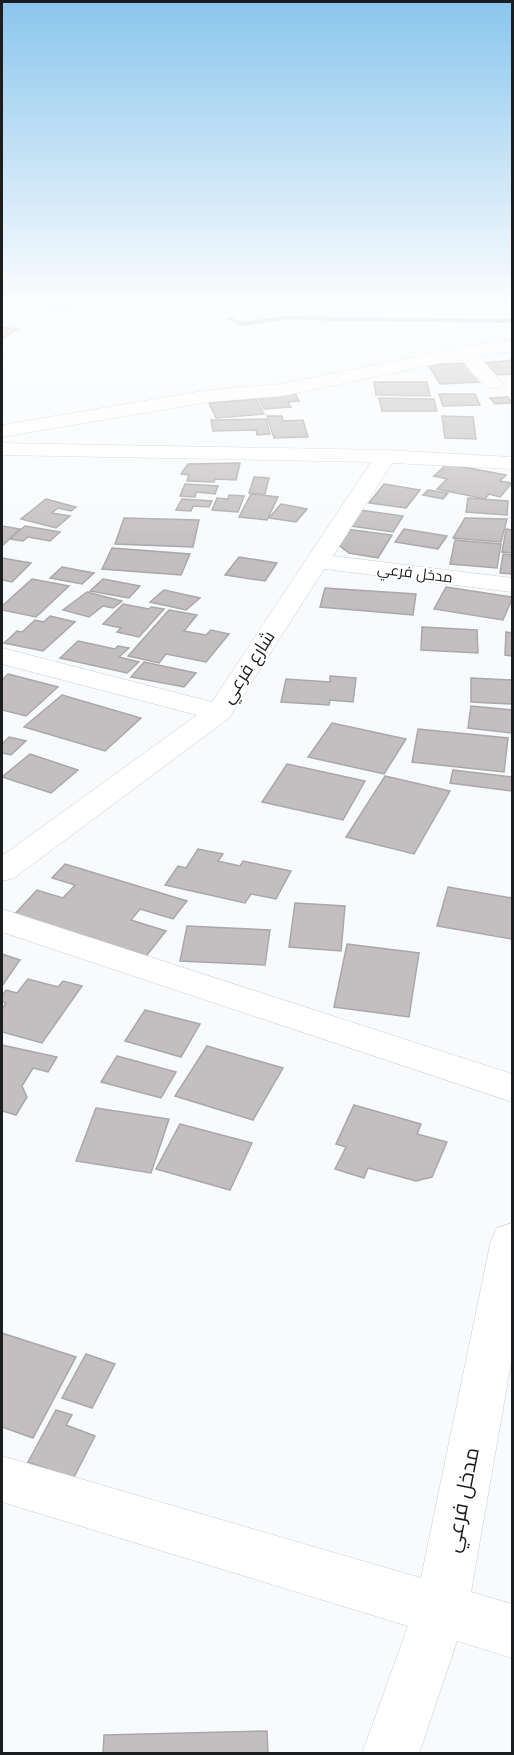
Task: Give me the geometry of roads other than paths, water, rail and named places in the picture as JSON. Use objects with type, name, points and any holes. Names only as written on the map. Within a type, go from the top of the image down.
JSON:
[{"type":"street","points":[[2,431],[209,396],[281,390],[302,386]]},
{"type":"street","points":[[2,449],[386,456],[513,464]]},
{"type":"street","name":"شارع فرعي","points":[[2,871],[219,712],[386,456]]},
{"type":"street","name":"مدخل فرعي","points":[[317,561],[513,585]]},
{"type":"street","points":[[2,656],[219,712]]},
{"type":"street","points":[[2,920],[513,1088]]},
{"type":"street","name":"مدخل فرعي","points":[[390,1754],[441,1610],[513,1240]]},
{"type":"street","points":[[2,1479],[513,1631]]}]
